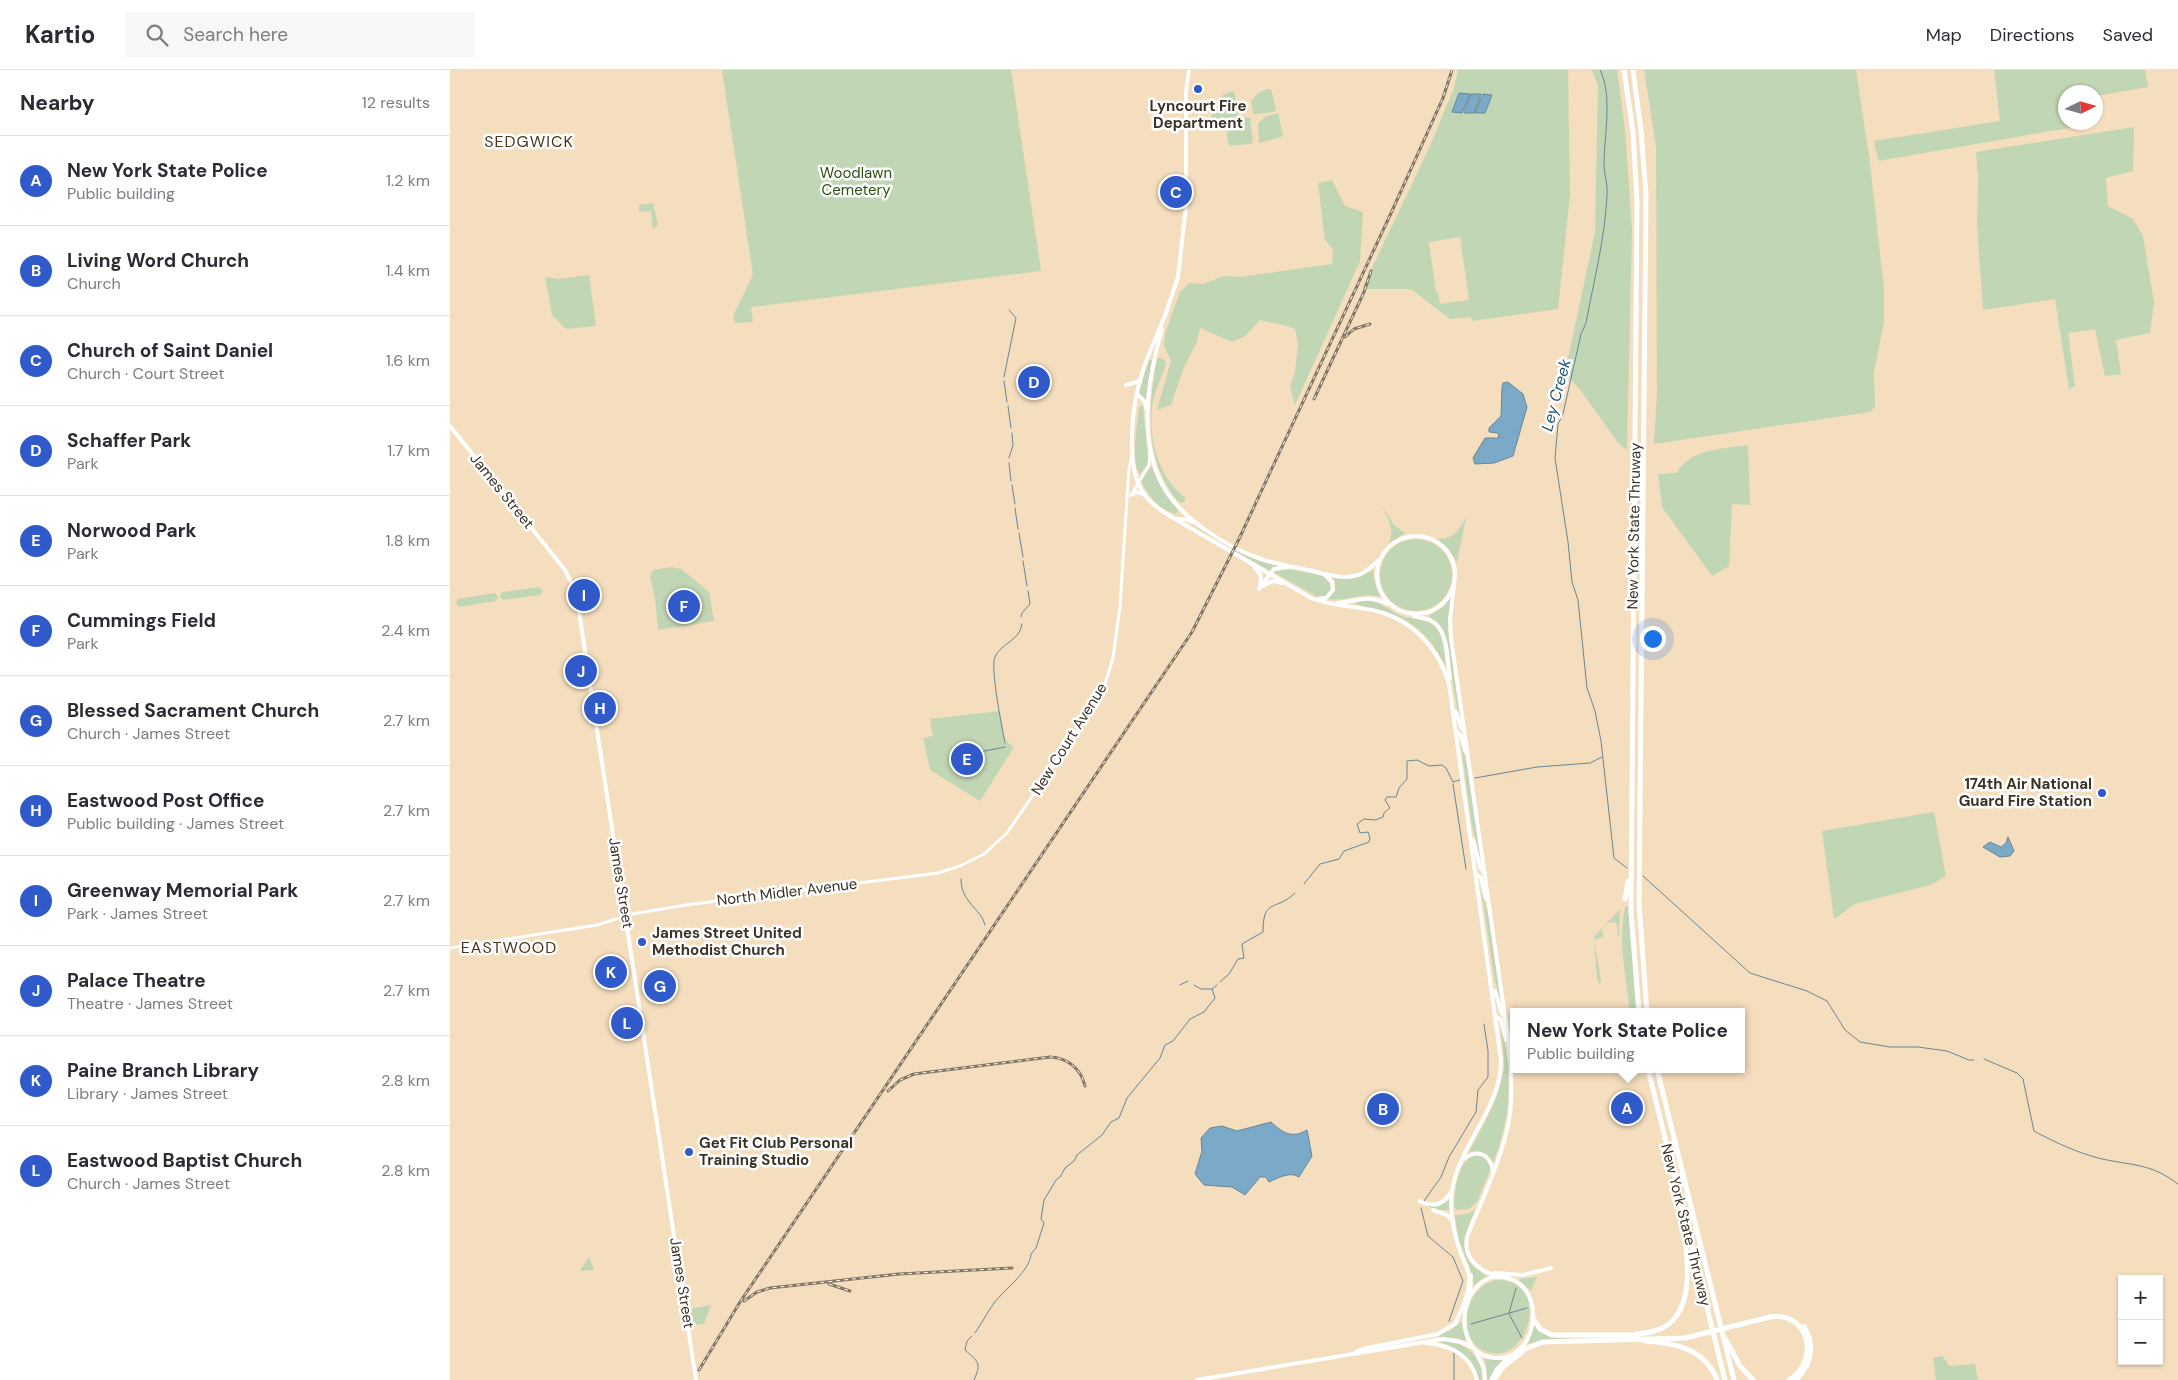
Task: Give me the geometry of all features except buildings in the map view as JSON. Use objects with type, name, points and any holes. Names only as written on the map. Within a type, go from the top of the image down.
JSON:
[{"type":"highway","name":"New York State Thruway","points":[[1624,70],[1634,139],[1637,200],[1631,868],[1632,941],[1639,1008]]},
{"type":"highway","name":"New York State Thruway","points":[[1632,70],[1641,131],[1646,194],[1639,904],[1648,1008]]},
{"type":"highway","points":[[1625,899],[1631,868]]},
{"type":"highway","name":"New York State Thruway","points":[[1649,1073],[1726,1380]]},
{"type":"highway","name":"New York State Thruway","points":[[1658,1073],[1734,1380]]},
{"type":"highway","points":[[1620,1338],[1657,1331],[1673,1320],[1679,1310],[1685,1292],[1688,1268],[1682,1206]]},
{"type":"highway","points":[[1731,1326],[1774,1314],[1785,1314],[1798,1320],[1808,1334],[1811,1346],[1809,1362],[1796,1380]]},
{"type":"highway","points":[[1514,1353],[1543,1342],[1676,1336],[1705,1332],[1776,1316],[1793,1320],[1804,1333],[1808,1350],[1802,1368],[1789,1380]]},
{"type":"highway","points":[[1533,1318],[1540,1329],[1548,1334],[1620,1338],[1658,1342],[1688,1348],[1696,1352],[1709,1365],[1717,1380]]},
{"type":"highway","points":[[1722,1331],[1740,1366],[1754,1380]]},
{"type":"highway","points":[[1493,1380],[1511,1359],[1543,1342]]},
{"type":"main road","points":[[1189,70],[1186,92],[1185,212],[1178,277],[1137,394],[1132,455],[1133,468],[1138,482],[1144,494],[1157,508],[1311,598],[1332,604],[1384,613],[1411,627],[1422,636],[1437,654],[1444,669],[1451,693]]},
{"type":"main road","points":[[1166,313],[1152,370],[1148,418],[1150,449],[1162,484],[1174,502],[1196,524]]},
{"type":"main road","points":[[1126,385],[1140,381]]},
{"type":"main road","points":[[1137,394],[1144,402],[1148,418]]},
{"type":"main road","points":[[1136,404],[1141,401],[1144,402]]},
{"type":"main road","name":"James Street","points":[[450,426],[565,570],[576,592],[696,1380]]},
{"type":"main road","name":"New Court Avenue","points":[[1128,508],[1131,495],[1149,466],[1150,449]]},
{"type":"main road","name":"New Court Avenue","points":[[949,870],[984,854],[1007,833],[1088,715],[1105,685],[1115,647],[1128,508],[1129,468],[1132,455]]},
{"type":"main road","points":[[1131,495],[1137,492],[1144,494]]},
{"type":"main road","points":[[1174,519],[1185,519],[1196,524],[1246,553],[1263,560],[1342,577],[1360,575],[1379,560],[1387,548],[1400,539],[1410,536],[1428,537],[1442,546],[1450,555],[1456,576],[1450,629],[1510,1056]]},
{"type":"main road","points":[[1379,560],[1377,582],[1381,594],[1390,605]]},
{"type":"main road","points":[[1251,563],[1261,576],[1259,589]]},
{"type":"main road","points":[[1259,589],[1270,574],[1279,567],[1297,568]]},
{"type":"main road","points":[[1311,598],[1326,598],[1332,593],[1332,582],[1322,573]]},
{"type":"main road","points":[[1259,589],[1273,582],[1287,584]]},
{"type":"main road","points":[[1410,614],[1428,612],[1440,606],[1454,585]]},
{"type":"main road","points":[[1332,604],[1368,597],[1430,620],[1442,630],[1453,704],[1497,1017],[1501,1060],[1499,1083],[1494,1098],[1462,1160],[1453,1188],[1445,1201],[1436,1205],[1428,1205],[1419,1201]]},
{"type":"main road","points":[[1453,704],[1461,727],[1464,730]]},
{"type":"main road","points":[[1456,731],[1461,736],[1469,764]]},
{"type":"main road","points":[[1470,829],[1480,867],[1484,873]]},
{"type":"main road","name":"North Midler Avenue","points":[[450,948],[597,925],[626,916],[686,905],[949,870]]},
{"type":"main road","points":[[1476,874],[1481,878],[1491,916]]},
{"type":"main road","points":[[1491,976],[1502,1013],[1505,1016]]},
{"type":"main road","points":[[1497,1017],[1501,1020],[1510,1056]]},
{"type":"main road","points":[[1493,1380],[1500,1365],[1527,1340],[1533,1318],[1532,1303],[1526,1291],[1516,1281],[1484,1271],[1470,1260],[1466,1250],[1466,1240],[1501,1151],[1509,1116],[1512,1089],[1511,1073]]},
{"type":"main road","points":[[1462,1160],[1471,1154],[1482,1153],[1490,1159],[1493,1173]]},
{"type":"main road","points":[[1453,1188],[1453,1222],[1458,1245],[1468,1272],[1469,1283],[1455,1323]]},
{"type":"main road","points":[[1432,1210],[1447,1215],[1453,1222]]},
{"type":"main road","points":[[1356,1352],[1367,1348],[1438,1334],[1460,1318],[1469,1295],[1471,1276],[1458,1245]]},
{"type":"main road","points":[[1484,1271],[1523,1275],[1551,1268]]},
{"type":"main road","points":[[1469,1295],[1476,1286],[1486,1280],[1501,1276]]},
{"type":"main road","points":[[1466,1306],[1465,1329],[1473,1349],[1484,1368],[1485,1380]]},
{"type":"main road","points":[[1197,1380],[1356,1352],[1368,1352],[1449,1339],[1492,1358],[1514,1353]]},
{"type":"main road","points":[[1419,1343],[1443,1345],[1454,1350],[1467,1359],[1477,1380]]},
{"type":"green space","name":"Woodlawn Cemetery","points":[[722,70],[1011,70],[1041,271],[751,307],[753,322],[735,323],[733,316],[753,275]]},
{"type":"green space","points":[[1458,70],[1568,70],[1570,195],[1558,309],[1472,321],[1471,317],[1450,319],[1411,289],[1362,289],[1429,148],[1454,88]],"holes":[[[1469,94],[1462,113],[1452,112]],[[1460,237],[1469,300],[1440,304],[1438,292],[1436,292],[1429,242]]]},
{"type":"green space","points":[[1592,70],[1617,70],[1625,129],[1632,230],[1627,450],[1619,444],[1582,392],[1565,373],[1595,232],[1598,85]]},
{"type":"green space","points":[[1644,70],[1856,70],[1870,163],[1884,289],[1884,322],[1874,372],[1875,407],[1870,412],[1654,444],[1657,393],[1656,147]]},
{"type":"green space","points":[[1994,70],[2145,70],[2148,87],[2103,95],[2103,85],[2058,85],[2058,130],[1878,161],[1874,141],[2000,121]]},
{"type":"green space","points":[[1271,89],[1276,109],[1274,112],[1253,114],[1251,101],[1258,93]]},
{"type":"green space","points":[[1234,91],[1238,114],[1236,117],[1212,120],[1212,110],[1217,101],[1229,92]]},
{"type":"green space","points":[[1278,113],[1283,135],[1259,143],[1258,123],[1265,117]]},
{"type":"green space","points":[[1250,117],[1253,141],[1251,144],[1229,146],[1227,135],[1229,125],[1240,119]]},
{"type":"green space","points":[[2134,127],[2133,171],[2106,178],[2108,206],[2133,219],[2143,236],[2154,303],[2150,333],[2116,340],[2121,374],[2105,376],[2095,329],[2068,333],[2075,386],[2069,389],[2055,299],[1983,310],[1977,224],[1978,178],[1976,152]]},
{"type":"green space","points":[[1332,180],[1345,206],[1363,212],[1360,261],[1295,405],[1290,387],[1295,372],[1298,344],[1295,329],[1260,320],[1244,337],[1232,342],[1200,328],[1197,342],[1184,367],[1171,405],[1157,410],[1171,361],[1164,346],[1165,334],[1180,292],[1189,283],[1202,284],[1224,276],[1240,277],[1332,264],[1333,249],[1325,240],[1318,183]]},
{"type":"green space","points":[[653,203],[658,225],[653,229],[651,211],[639,212],[639,205]]},
{"type":"green space","points":[[589,275],[596,326],[566,329],[552,315],[545,277],[559,279]]},
{"type":"green space","points":[[1149,359],[1152,361],[1146,400],[1139,393]]},
{"type":"green space","points":[[1157,359],[1165,360],[1166,364],[1153,401],[1153,441],[1156,454],[1167,478],[1185,497],[1185,501],[1182,503],[1177,500],[1167,486],[1155,456],[1152,440],[1151,407],[1152,391]]},
{"type":"green space","points":[[1044,375],[1045,384],[1024,388],[1026,378]]},
{"type":"green space","points":[[1143,405],[1148,459],[1147,466],[1140,474],[1135,461],[1135,442],[1139,407]]},
{"type":"green space","points":[[1748,445],[1750,505],[1732,504],[1729,566],[1712,576],[1662,507],[1658,474],[1677,473],[1690,459],[1708,451]]},
{"type":"green space","points":[[1151,466],[1161,487],[1178,510],[1176,514],[1165,510],[1155,502],[1141,481]]},
{"type":"green space","points":[[1381,505],[1394,525],[1405,533],[1389,544],[1391,528]]},
{"type":"green space","points":[[1466,518],[1457,562],[1448,548],[1437,539],[1452,536],[1458,531]]},
{"type":"green space","points":[[1182,520],[1249,557],[1278,566],[1270,571]]},
{"type":"green space","points":[[1416,539],[1436,545],[1446,555],[1452,575],[1446,595],[1436,605],[1416,611],[1396,605],[1386,595],[1380,575],[1386,555],[1396,545]]},
{"type":"green space","points":[[672,567],[681,569],[709,592],[714,621],[658,630],[655,598],[650,576],[653,570]]},
{"type":"green space","points":[[1282,568],[1324,576],[1330,581],[1332,589],[1327,596],[1316,596],[1273,572]]},
{"type":"green space","points":[[1373,570],[1374,580],[1381,597],[1368,595],[1335,600],[1328,599],[1335,589],[1335,581],[1331,576],[1355,578]]},
{"type":"green space","points":[[539,587],[543,591],[540,595],[503,600],[500,597],[502,592]]},
{"type":"green space","points":[[495,593],[498,597],[496,601],[459,607],[456,603],[458,599]]},
{"type":"green space","points":[[1452,596],[1448,630],[1461,723],[1445,635],[1441,627],[1429,616],[1444,606]]},
{"type":"green space","points":[[1366,599],[1381,604],[1401,616],[1421,620],[1436,628],[1442,640],[1446,667],[1429,639],[1409,623],[1385,612],[1354,604]]},
{"type":"green space","points":[[1000,711],[1005,740],[1014,747],[980,801],[930,770],[923,738],[933,736],[930,719]]},
{"type":"green space","points":[[1460,737],[1469,773],[1482,866],[1471,821]]},
{"type":"green space","points":[[1934,812],[1946,876],[1931,885],[1855,904],[1834,919],[1822,831]]},
{"type":"green space","points":[[1480,880],[1490,924],[1502,1009],[1494,977]]},
{"type":"green space","points":[[1625,907],[1629,907],[1636,1008],[1629,1008],[1623,959]]},
{"type":"green space","points":[[1620,909],[1619,935],[1616,935],[1618,934],[1615,922],[1608,923],[1602,929],[1603,937],[1594,940],[1594,937]]},
{"type":"green space","points":[[1594,940],[1601,983],[1599,983],[1597,978]]},
{"type":"green space","points":[[1501,1023],[1509,1077],[1509,1093],[1504,1127],[1493,1163],[1486,1154],[1476,1152],[1468,1154],[1499,1091],[1504,1068]]},
{"type":"green space","points":[[1476,1155],[1485,1157],[1490,1165],[1490,1170],[1477,1202],[1469,1209],[1457,1210],[1454,1206],[1458,1176],[1465,1163]]},
{"type":"green space","points":[[1449,1200],[1450,1210],[1439,1210],[1426,1206],[1439,1206]]},
{"type":"green space","points":[[1475,1210],[1467,1230],[1464,1246],[1470,1261],[1486,1276],[1474,1285],[1470,1268],[1458,1238],[1455,1215],[1467,1214]]},
{"type":"green space","points":[[589,1257],[594,1270],[580,1271],[580,1270]]},
{"type":"green space","points":[[1537,1277],[1531,1291],[1519,1280],[1520,1279]]},
{"type":"green space","points":[[1495,1280],[1514,1283],[1526,1294],[1530,1309],[1528,1325],[1521,1340],[1509,1350],[1495,1353],[1478,1347],[1471,1339],[1466,1319],[1472,1299],[1478,1290]]},
{"type":"green space","points":[[711,1305],[704,1324],[692,1325],[690,1309]]},
{"type":"green space","points":[[1461,1322],[1466,1341],[1457,1338],[1439,1337],[1439,1335],[1451,1330]]},
{"type":"green space","points":[[1534,1325],[1546,1335],[1555,1338],[1571,1339],[1542,1340],[1528,1344]]},
{"type":"green space","points":[[1451,1341],[1469,1350],[1478,1360],[1482,1380],[1479,1380],[1473,1366],[1465,1356],[1439,1342]]},
{"type":"green space","points":[[1943,1356],[1949,1366],[1975,1364],[1978,1380],[1936,1380],[1933,1358]]},
{"type":"green space","points":[[1485,1359],[1503,1360],[1496,1368],[1490,1380],[1487,1380]]},
{"type":"water","points":[[1459,93],[1470,94],[1462,113],[1452,112]]},
{"type":"water","points":[[1471,94],[1481,94],[1474,113],[1464,113]]},
{"type":"water","points":[[1483,94],[1492,95],[1485,113],[1475,113]]},
{"type":"water","points":[[1508,382],[1523,394],[1527,407],[1513,456],[1494,463],[1475,464],[1473,458],[1485,438],[1499,438],[1498,433],[1489,432],[1489,428],[1501,416],[1502,387],[1503,383]]},
{"type":"water","points":[[2008,837],[2014,851],[2010,856],[2000,857],[1983,847],[1990,842],[2001,847],[2006,843]]},
{"type":"water","points":[[1271,1122],[1288,1134],[1302,1133],[1307,1130],[1312,1156],[1299,1177],[1288,1175],[1269,1182],[1266,1177],[1260,1177],[1245,1195],[1232,1187],[1204,1185],[1195,1174],[1202,1151],[1201,1138],[1210,1128],[1222,1126],[1237,1131]]},
{"type":"waterway","name":"Ley Creek","points":[[1600,70],[1604,80],[1607,103],[1604,164],[1607,191],[1606,211],[1599,259],[1586,323],[1581,334],[1563,414],[1558,424],[1555,458],[1572,582],[1578,600],[1587,688],[1595,711],[1601,741],[1614,858],[1627,868]]},
{"type":"waterway","points":[[1004,377],[1016,318],[1009,310]]},
{"type":"waterway","points":[[1004,381],[1007,402]]},
{"type":"waterway","points":[[1008,406],[1011,428]]},
{"type":"waterway","points":[[1009,458],[1013,445],[1012,433]]},
{"type":"waterway","points":[[1009,463],[1011,481]]},
{"type":"waterway","points":[[1012,485],[1015,504]]},
{"type":"waterway","points":[[1015,508],[1018,529]]},
{"type":"waterway","points":[[1019,533],[1023,557]]},
{"type":"waterway","points":[[1023,561],[1027,586]]},
{"type":"waterway","points":[[1021,617],[1030,604],[1028,591]]},
{"type":"waterway","points":[[1005,743],[997,698],[994,663],[998,652],[1018,634],[1022,624]]},
{"type":"waterway","points":[[973,756],[974,753],[1005,747]]},
{"type":"waterway","points":[[1475,778],[1537,767],[1590,763],[1602,757]]},
{"type":"waterway","points":[[1304,884],[1320,864],[1339,859],[1344,851],[1369,842],[1368,832],[1360,833],[1357,824],[1364,819],[1375,820],[1383,817],[1384,813],[1390,808],[1385,800],[1387,797],[1396,797],[1399,788],[1407,779],[1407,761],[1417,760],[1429,766],[1442,765],[1446,768],[1453,782],[1460,780]]},
{"type":"waterway","points":[[1453,784],[1466,869]]},
{"type":"waterway","points":[[1643,876],[1750,973],[1807,991],[1827,1001],[1845,1030],[1860,1042],[1890,1047],[1918,1047],[1947,1051],[1969,1060],[1974,1060]]},
{"type":"waterway","points":[[961,879],[964,894],[980,914],[985,925]]},
{"type":"waterway","points":[[1220,982],[1229,974],[1238,959],[1244,958],[1242,944],[1263,932],[1265,914],[1268,909],[1288,899],[1295,893]]},
{"type":"waterway","points":[[1180,985],[1188,981]]},
{"type":"waterway","points":[[1194,985],[1201,989],[1212,989]]},
{"type":"waterway","points":[[975,1333],[994,1303],[1016,1280],[1030,1260],[1044,1223],[1041,1219],[1044,1200],[1056,1180],[1065,1168],[1074,1161],[1077,1155],[1102,1135],[1111,1122],[1119,1118],[1127,1098],[1160,1058],[1165,1045],[1173,1041],[1190,1019],[1204,1012],[1215,998],[1212,989],[1217,985]]},
{"type":"waterway","points":[[1424,1201],[1441,1177],[1449,1157],[1476,1112],[1478,1090],[1488,1077],[1488,1051],[1484,1024]]},
{"type":"waterway","points":[[1984,1059],[2017,1073],[2023,1079],[2034,1131],[2090,1156],[2149,1168],[2178,1184]]},
{"type":"waterway","points":[[1421,1208],[1428,1236],[1453,1257],[1463,1281],[1449,1321]]},
{"type":"waterway","points":[[1509,1313],[1516,1288]]},
{"type":"waterway","points":[[1471,1324],[1527,1308]]},
{"type":"waterway","points":[[1509,1314],[1522,1338]]},
{"type":"waterway","points":[[972,1336],[967,1341],[965,1350],[973,1357],[978,1366],[974,1380]]},
{"type":"waterway","points":[[1454,1353],[1454,1380]]},
{"type":"railway","points":[[699,1370],[740,1302],[1192,632],[1239,539],[1392,211],[1443,98],[1452,70]]},
{"type":"railway","points":[[1314,399],[1364,292],[1371,271]]},
{"type":"railway","points":[[1345,337],[1354,329],[1370,324]]},
{"type":"railway","points":[[888,1091],[900,1080],[914,1074],[1050,1057],[1062,1059],[1077,1069],[1085,1086]]},
{"type":"railway","points":[[744,1301],[757,1292],[770,1288],[899,1274],[1012,1268]]},
{"type":"railway","points":[[829,1284],[850,1291]]},
{"type":"place","name":"Lyncourt Fire Department","points":[[1198,89]]},
{"type":"place","name":"Church of Saint Daniel","points":[[1176,192]]},
{"type":"place","name":"Schaffer Park","points":[[1034,382]]},
{"type":"place","name":"Greenway Memorial Park","points":[[584,595]]},
{"type":"place","name":"Cummings Field","points":[[684,606]]},
{"type":"place","name":"Palace Theatre","points":[[581,671]]},
{"type":"place","name":"Eastwood Post Office","points":[[600,708]]},
{"type":"place","name":"Norwood Park","points":[[967,759]]},
{"type":"place","name":"174th Air National Guard Fire Station","points":[[2102,793]]},
{"type":"place","name":"James Street United Methodist Church","points":[[642,942]]},
{"type":"place","name":"Paine Branch Library","points":[[611,972]]},
{"type":"place","name":"Blessed Sacrament Church","points":[[660,986]]},
{"type":"place","name":"Eastwood Baptist Church","points":[[627,1023]]},
{"type":"place","name":"New York State Police","points":[[1627,1108]]},
{"type":"place","name":"Living Word Church","points":[[1383,1109]]},
{"type":"place","name":"Get Fit Club Personal Training Studio","points":[[689,1152]]},
{"type":"district","name":"SEDGWICK","points":[[529,141]]},
{"type":"district","name":"EASTWOOD","points":[[509,947]]}]
